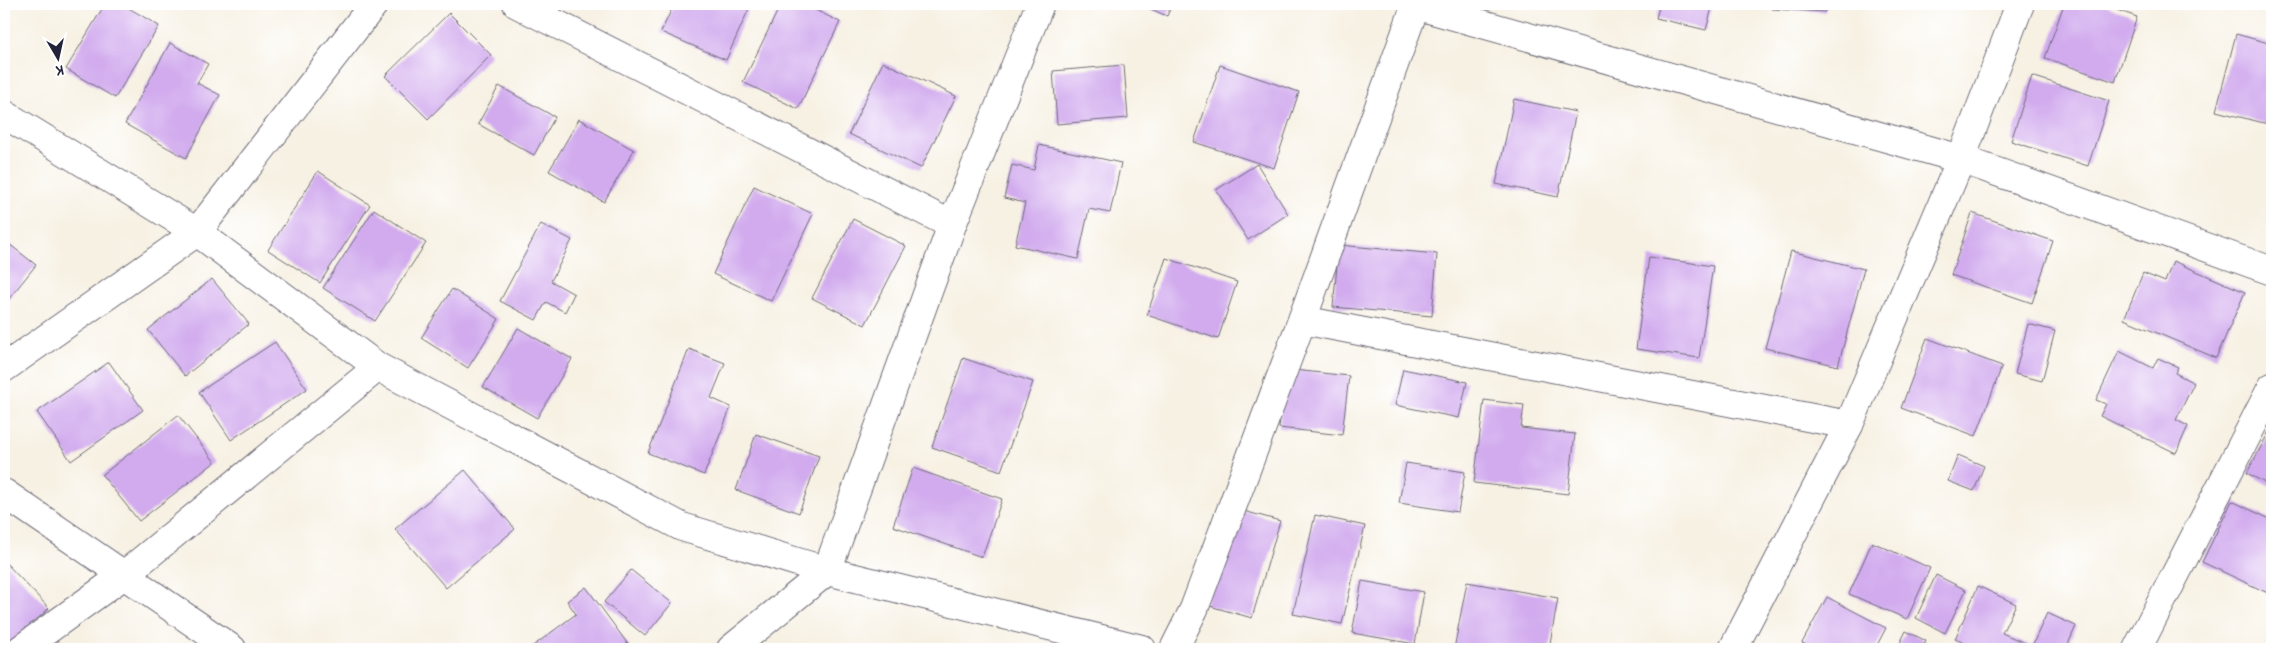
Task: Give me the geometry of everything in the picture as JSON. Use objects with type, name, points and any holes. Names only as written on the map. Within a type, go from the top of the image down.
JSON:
[{"type":"street","points":[[4,368],[197,232],[374,4]]},
{"type":"street","points":[[517,4],[952,224]]},
{"type":"street","points":[[731,649],[827,571],[952,224],[1040,4]]},
{"type":"street","points":[[1733,649],[1849,425],[1961,159],[2020,4]]},
{"type":"street","points":[[1174,649],[1194,609],[1302,320],[1415,5],[1961,159],[2272,271]]},
{"type":"street","points":[[4,114],[197,232],[378,367],[682,527],[827,571],[1142,649]]},
{"type":"street","points":[[1302,320],[1849,425]]},
{"type":"street","points":[[21,649],[124,575],[378,367]]},
{"type":"street","points":[[2137,649],[2272,387]]},
{"type":"street","points":[[4,493],[232,649]]},
{"type":"building","points":[[105,4],[122,4],[159,26],[115,98],[66,69]]},
{"type":"building","points":[[674,4],[751,4],[726,60],[661,32]]},
{"type":"building","points":[[781,4],[803,4],[840,22],[798,109],[743,82]]},
{"type":"building","points":[[1139,4],[1172,4],[1167,16]]},
{"type":"building","points":[[1660,4],[1713,4],[1706,30],[1656,18]]},
{"type":"building","points":[[1773,4],[1826,4],[1825,12],[1772,9]]},
{"type":"building","points":[[2064,4],[2100,4],[2137,17],[2115,82],[2045,58]]},
{"type":"building","points":[[449,13],[491,55],[428,119],[385,76]]},
{"type":"building","points":[[2236,34],[2272,44],[2272,125],[2216,111]]},
{"type":"building","points":[[170,43],[208,64],[197,83],[220,95],[186,158],[125,124]]},
{"type":"building","points":[[883,62],[956,96],[921,168],[849,134]]},
{"type":"building","points":[[1124,65],[1128,118],[1057,124],[1053,71]]},
{"type":"building","points":[[1220,65],[1299,92],[1274,168],[1194,142]]},
{"type":"building","points":[[2032,76],[2109,101],[2088,166],[2011,141]]},
{"type":"building","points":[[499,86],[555,117],[534,155],[478,124]]},
{"type":"building","points":[[1514,99],[1576,112],[1558,197],[1496,184]]},
{"type":"building","points":[[579,119],[634,150],[604,202],[549,171]]},
{"type":"building","points":[[1039,145],[1121,163],[1110,213],[1089,209],[1078,259],[1015,245],[1025,203],[1004,198],[1012,165],[1034,170]]},
{"type":"building","points":[[1257,164],[1288,214],[1248,240],[1216,190]]},
{"type":"building","points":[[318,171],[370,205],[320,283],[268,250]]},
{"type":"building","points":[[754,186],[813,214],[771,301],[713,274]]},
{"type":"building","points":[[374,209],[426,243],[375,321],[323,288]]},
{"type":"building","points":[[1972,213],[2053,241],[2032,303],[1951,275]]},
{"type":"building","points":[[853,219],[906,246],[865,325],[812,298]]},
{"type":"building","points":[[541,224],[572,240],[551,281],[574,294],[565,312],[546,302],[536,320],[500,301]]},
{"type":"building","points":[[4,240],[36,265],[4,305]]},
{"type":"building","points":[[1339,245],[1437,254],[1432,316],[1333,307]]},
{"type":"building","points":[[1791,251],[1864,269],[1838,366],[1765,348]]},
{"type":"building","points":[[1649,257],[1713,266],[1699,358],[1636,349]]},
{"type":"building","points":[[1166,258],[1237,282],[1218,339],[1147,315]]},
{"type":"building","points":[[2173,261],[2245,292],[2216,358],[2124,319],[2143,273],[2165,282]]},
{"type":"building","points":[[212,279],[249,324],[185,376],[148,330]]},
{"type":"building","points":[[452,289],[499,319],[468,368],[421,338]]},
{"type":"building","points":[[2028,324],[2055,331],[2042,381],[2015,374]]},
{"type":"building","points":[[518,328],[572,359],[537,418],[483,387]]},
{"type":"building","points":[[1927,338],[2002,366],[1976,436],[1901,408]]},
{"type":"building","points":[[275,342],[307,389],[231,440],[199,392]]},
{"type":"building","points":[[689,349],[725,363],[711,398],[731,407],[704,475],[648,453]]},
{"type":"building","points":[[2119,351],[2153,368],[2158,358],[2178,367],[2175,373],[2194,383],[2176,420],[2188,426],[2176,453],[2100,416],[2106,404],[2096,400]]},
{"type":"building","points":[[963,358],[1033,382],[1001,471],[932,447]]},
{"type":"building","points":[[109,362],[143,410],[71,461],[37,412]]},
{"type":"building","points":[[1285,369],[1349,376],[1342,435],[1279,428]]},
{"type":"building","points":[[1403,369],[1467,382],[1459,418],[1395,405]]},
{"type":"building","points":[[1484,400],[1524,405],[1521,428],[1575,434],[1568,494],[1474,483]]},
{"type":"building","points":[[178,415],[215,462],[139,521],[102,475]]},
{"type":"building","points":[[2272,426],[2272,487],[2247,473]]},
{"type":"building","points":[[756,434],[819,456],[799,513],[736,490]]},
{"type":"building","points":[[1958,455],[1984,466],[1974,491],[1948,481]]},
{"type":"building","points":[[1406,463],[1465,472],[1458,512],[1399,503]]},
{"type":"building","points":[[913,468],[1002,499],[982,557],[893,526]]},
{"type":"building","points":[[465,470],[515,529],[446,588],[395,529]]},
{"type":"building","points":[[2232,501],[2272,520],[2272,595],[2202,562]]},
{"type":"building","points":[[1233,508],[1280,521],[1252,618],[1206,605]]},
{"type":"building","points":[[1315,515],[1365,526],[1342,624],[1293,614]]},
{"type":"building","points":[[1872,542],[1930,568],[1907,619],[1849,594]]},
{"type":"building","points":[[4,561],[49,608],[6,649],[4,649]]},
{"type":"building","points":[[631,570],[672,603],[645,636],[604,602]]},
{"type":"building","points":[[1936,575],[1966,590],[1945,633],[1916,618]]},
{"type":"building","points":[[1362,581],[1424,592],[1415,644],[1352,633]]},
{"type":"building","points":[[1467,582],[1558,598],[1549,649],[1454,649]]},
{"type":"building","points":[[1978,586],[2016,604],[2002,633],[2032,646],[2047,613],[2076,626],[2066,649],[1978,649],[1955,639]]},
{"type":"building","points":[[586,587],[630,647],[627,649],[529,649],[576,614],[567,601]]},
{"type":"building","points":[[1827,597],[1886,628],[1875,649],[1815,649],[1802,643]]},
{"type":"building","points":[[1906,631],[1926,641],[1922,649],[1897,649]]}]
